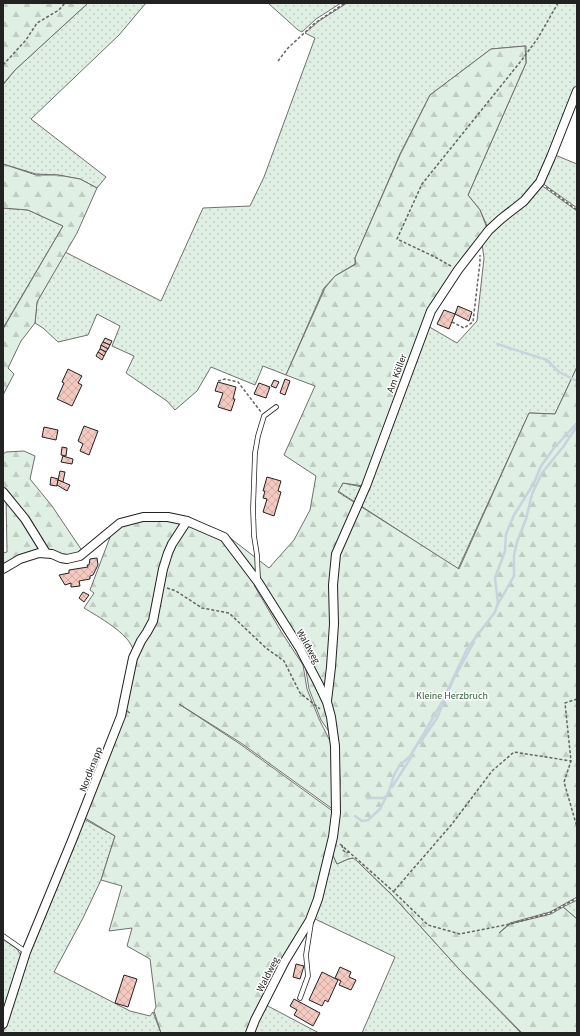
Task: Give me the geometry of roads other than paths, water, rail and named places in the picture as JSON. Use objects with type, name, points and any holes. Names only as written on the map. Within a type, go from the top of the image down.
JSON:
[{"type":"street","name":"Am Köller","points":[[327,702],[334,624],[333,584],[336,554],[363,493],[431,311],[458,270],[489,230],[524,201],[540,182],[552,157],[577,91]]},
{"type":"street","points":[[3,492],[25,519],[46,553],[26,556],[3,569]]},
{"type":"street","name":"Waldweg","points":[[46,553],[67,559],[80,556],[120,523],[143,517],[168,517],[187,521],[224,537],[258,582],[299,647],[327,702],[331,717],[335,746],[336,813],[333,837],[318,899],[310,920],[285,961],[250,1033]]},
{"type":"street","name":"Nordknapp","points":[[3,1024],[26,952],[73,838],[120,716],[133,658],[153,621],[162,569],[172,544],[187,521]]},
{"type":"lane","points":[[258,582],[257,555],[254,536],[254,480],[258,436],[264,416],[276,406]]},
{"type":"lane","points":[[300,998],[308,976],[306,955],[311,928],[310,920]]},
{"type":"lane","points":[[3,936],[26,952]]},
{"type":"waterway","points":[[497,344],[547,360],[559,372],[577,381]]},
{"type":"waterway","points":[[355,816],[362,821],[368,820],[380,809],[389,791],[394,775],[399,766],[410,756],[441,704],[467,649],[495,612],[498,603],[495,578],[505,551],[506,534],[514,515],[534,483],[541,466],[554,448],[577,423]]},
{"type":"waterway","points":[[498,604],[514,576],[514,555],[517,542],[526,519],[532,494],[542,473],[563,447],[577,426]]},
{"type":"waterway","points":[[420,743],[437,718],[453,680],[474,642]]},
{"type":"waterway","points":[[392,787],[412,756]]},
{"type":"waterway","points":[[367,798],[385,798],[386,796]]},
{"type":"park label","name":"Kleine Herzbruch","points":[[452,695]]}]
